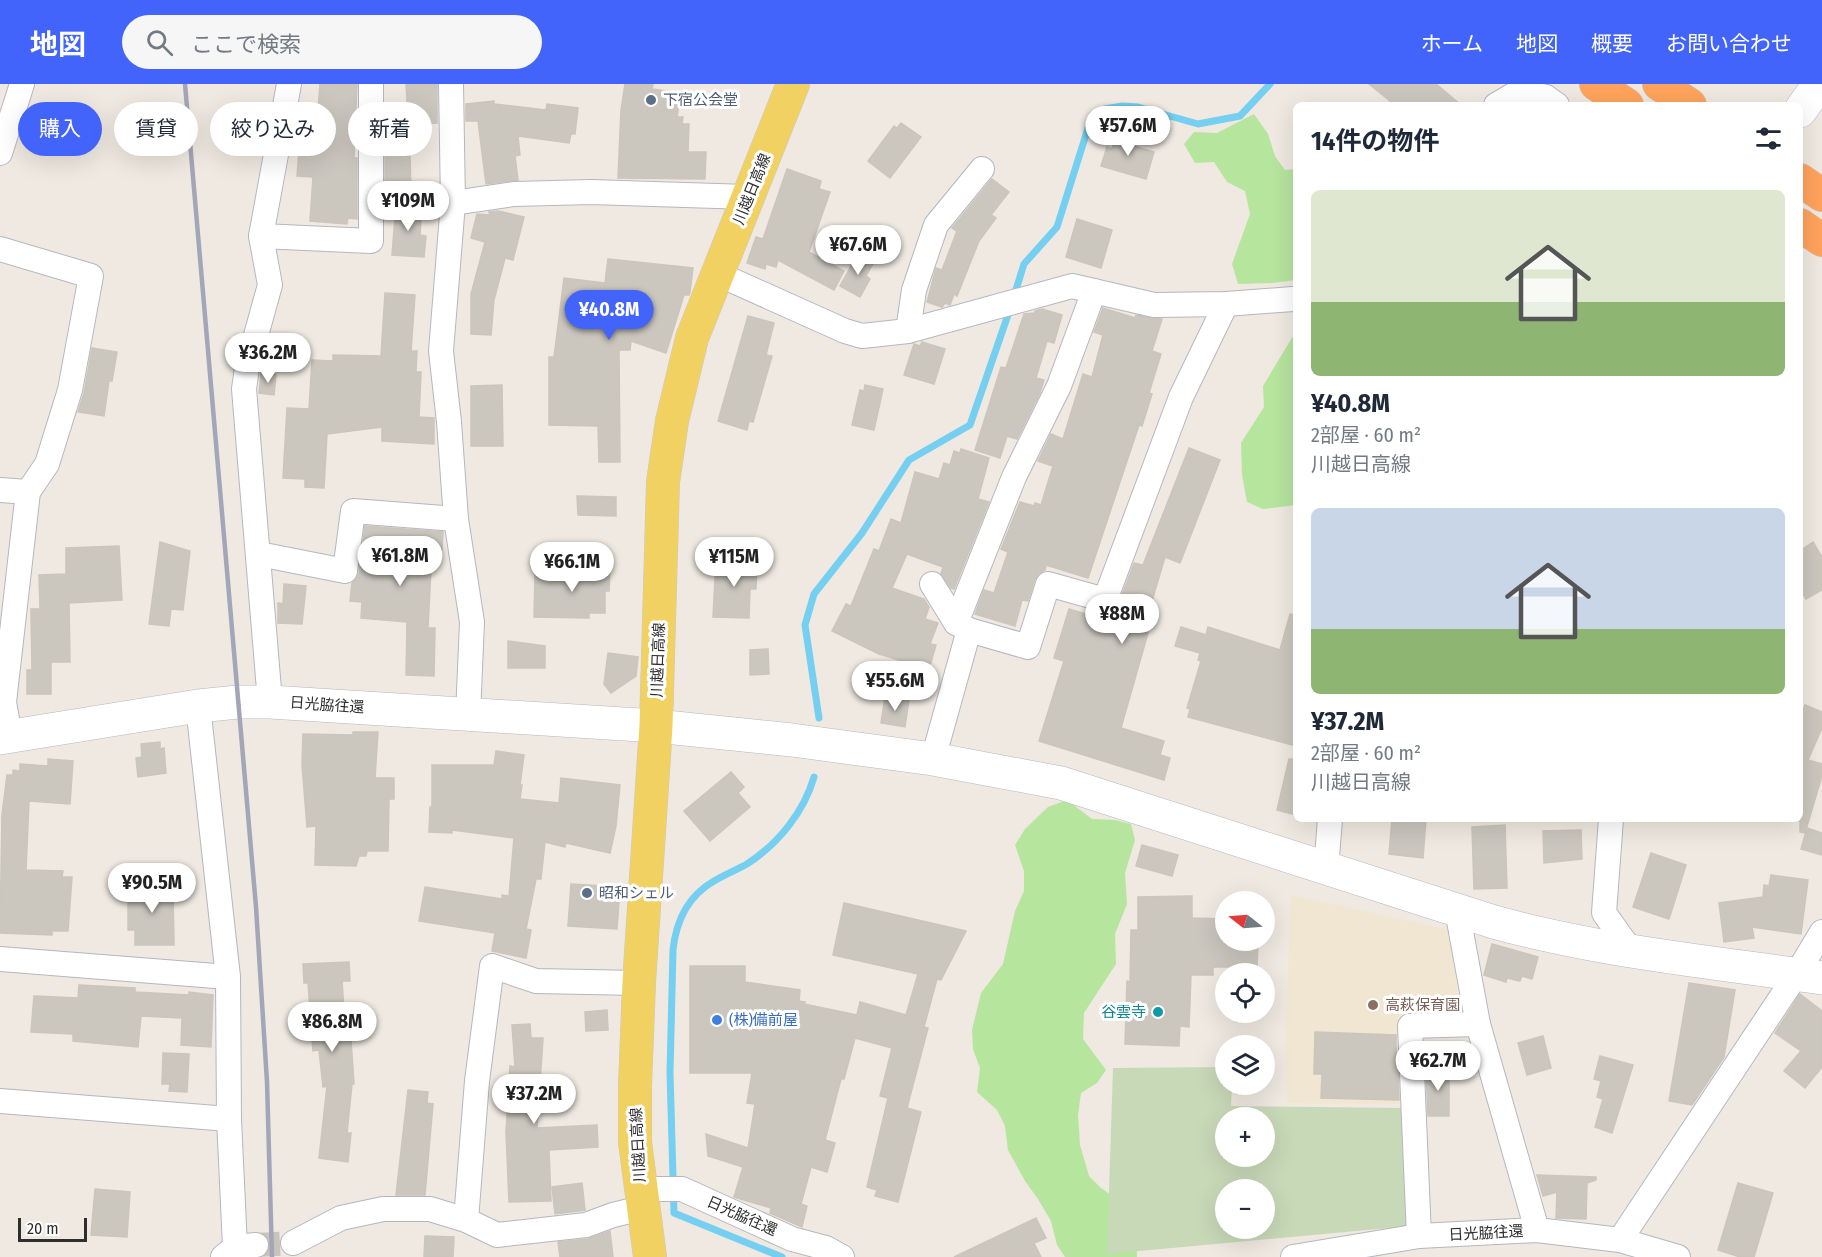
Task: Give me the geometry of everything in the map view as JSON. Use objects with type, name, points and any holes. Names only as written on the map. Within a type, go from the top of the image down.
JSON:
[{"type":"highway","points":[[1596,84],[1623,102]]},
{"type":"highway","points":[[1659,84],[1686,102]]},
{"type":"highway","points":[[1803,182],[1822,195]]},
{"type":"highway","points":[[1803,227],[1822,240]]},
{"type":"main road","name":"川越日高線","points":[[650,1257],[656,1194],[635,1131],[639,982],[649,940],[663,482],[672,421],[692,338],[793,84]]},
{"type":"street","points":[[0,153],[22,84]]},
{"type":"street","points":[[270,702],[244,389],[247,368],[270,285],[261,236],[289,84]]},
{"type":"street","points":[[261,236],[371,241],[371,84]]},
{"type":"street","points":[[451,84],[453,203],[441,351],[456,519],[472,622],[468,715]]},
{"type":"street","points":[[1803,107],[1819,84]]},
{"type":"street","points":[[1501,102],[1520,91],[1545,97],[1552,102]]},
{"type":"street","points":[[908,331],[914,290],[936,225],[982,168]]},
{"type":"street","points":[[453,203],[514,194],[580,192],[748,196]]},
{"type":"street","points":[[0,249],[91,276],[70,390],[47,464],[28,492],[4,702],[5,737]]},
{"type":"street","points":[[718,274],[845,331],[862,336],[908,331],[988,308],[1083,289],[1154,304],[1293,304]]},
{"type":"street","points":[[933,759],[962,627],[1014,477],[1059,386],[1083,289]]},
{"type":"street","points":[[932,584],[962,627],[1028,647],[1048,584],[1105,600],[1181,397],[1226,304]]},
{"type":"street","points":[[0,489],[28,492]]},
{"type":"street","points":[[259,554],[345,571],[353,511],[456,519]]},
{"type":"street","name":"日光脇往還","points":[[5,737],[198,706],[237,702],[270,702],[656,726],[792,740],[933,759],[1061,783],[1533,933],[1632,952],[1809,976]]},
{"type":"street","points":[[198,706],[228,977],[229,1119],[238,1250]]},
{"type":"street","points":[[1326,869],[1330,822]]},
{"type":"street","points":[[1611,822],[1604,913],[1632,952]]},
{"type":"street","points":[[1457,910],[1478,1024],[1538,1230]]},
{"type":"street","points":[[1620,1240],[1809,976],[1822,932]]},
{"type":"street","points":[[0,959],[228,977]]},
{"type":"street","points":[[466,1220],[477,1081],[492,966],[536,981],[639,982]]},
{"type":"street","points":[[1419,1236],[1410,1026],[1478,1024]]},
{"type":"street","points":[[0,1101],[229,1119]]},
{"type":"street","points":[[293,1243],[341,1218],[383,1209],[430,1209],[466,1220],[496,1235],[586,1225],[656,1194]]},
{"type":"street","name":"日光脇往還","points":[[656,1194],[826,1248],[842,1257]]},
{"type":"street","name":"日光脇往還","points":[[1293,1257],[1419,1236],[1538,1230],[1579,1246],[1620,1240],[1678,1257]]},
{"type":"shaded area","name":"高萩保育園","points":[[1291,895],[1449,930],[1460,1012],[1399,1011],[1399,1104],[1287,1103],[1286,1028]]},
{"type":"green space","points":[[1254,114],[1268,134],[1275,156],[1285,170],[1293,169],[1293,280],[1238,284],[1232,264],[1250,214],[1245,191],[1227,182],[1214,162],[1195,163],[1184,144],[1194,132],[1217,133]]},
{"type":"green space","points":[[1293,336],[1293,505],[1263,509],[1247,502],[1242,475],[1241,443],[1264,407],[1263,386]]},
{"type":"green space","points":[[1067,800],[1092,819],[1115,820],[1131,824],[1135,840],[1125,873],[1127,904],[1115,934],[1116,964],[1084,1013],[1083,1039],[1106,1070],[1097,1083],[1081,1093],[1078,1115],[1080,1145],[1089,1176],[1101,1188],[1132,1210],[1136,1230],[1137,1257],[1065,1257],[1057,1245],[1051,1221],[1008,1150],[1005,1126],[997,1110],[977,1092],[980,1068],[973,1049],[972,1030],[981,993],[1003,964],[1015,911],[1024,891],[1024,871],[1015,845],[1025,829],[1048,807]]},
{"type":"green space","points":[[1215,1067],[1215,1095],[1232,1095],[1231,1106],[1406,1108],[1410,1226],[1275,1238],[1275,1179],[1215,1179],[1215,1239],[1269,1239],[1107,1254],[1113,1068]]},
{"type":"building","points":[[320,84],[357,84],[356,102],[348,102],[348,156],[357,158],[357,219],[348,218],[347,224],[310,221],[313,177],[297,176],[299,156],[336,156],[336,102],[319,102]]},
{"type":"building","points":[[406,84],[437,84],[437,123],[432,123],[432,102],[407,102]]},
{"type":"building","points":[[625,84],[653,84],[652,89],[681,93],[677,117],[683,117],[682,124],[689,124],[688,152],[706,152],[705,179],[618,178],[621,110]]},
{"type":"building","points":[[1369,84],[1436,84],[1457,102],[1391,102]]},
{"type":"building","points":[[494,101],[494,104],[546,110],[547,104],[578,108],[575,134],[571,134],[569,143],[518,136],[520,155],[515,156],[518,180],[486,184],[478,121],[466,121],[466,104]]},
{"type":"building","points":[[901,123],[921,137],[890,178],[868,161],[894,126],[897,128]]},
{"type":"building","points":[[1117,131],[1136,137],[1134,146],[1154,152],[1146,179],[1101,166],[1107,147],[1112,149]]},
{"type":"building","points":[[385,156],[410,156],[411,191],[385,192]]},
{"type":"building","points":[[787,169],[821,181],[819,189],[830,192],[809,252],[844,271],[834,290],[778,260],[776,267],[766,264],[765,269],[747,263],[756,237],[763,239]]},
{"type":"building","points":[[992,179],[1009,192],[991,215],[996,218],[979,241],[957,296],[954,294],[950,305],[945,303],[942,307],[927,302],[936,268],[942,270],[957,231],[952,228]]},
{"type":"building","points":[[396,205],[422,207],[420,235],[426,236],[424,257],[392,255]]},
{"type":"building","points":[[498,211],[524,217],[513,260],[505,258],[494,300],[491,335],[471,334],[471,294],[485,242],[471,238],[477,214],[490,215],[489,212]]},
{"type":"building","points":[[1077,219],[1112,230],[1101,268],[1066,257]]},
{"type":"building","points":[[858,254],[874,262],[866,276],[870,279],[860,297],[840,286]]},
{"type":"building","points":[[608,259],[693,268],[690,292],[689,295],[684,295],[666,353],[631,341],[630,350],[619,350],[620,462],[599,462],[598,426],[549,425],[549,357],[554,357],[564,278],[605,283]]},
{"type":"building","points":[[385,293],[415,295],[411,351],[417,351],[416,372],[421,372],[419,417],[434,418],[434,444],[382,441],[382,427],[327,434],[324,488],[305,487],[305,479],[283,478],[287,408],[309,409],[312,360],[333,361],[333,355],[381,356]]},
{"type":"building","points":[[1103,308],[1135,318],[1136,315],[1162,319],[1152,351],[1161,354],[1142,426],[1139,425],[1088,578],[1046,565],[1045,570],[1035,579],[1028,601],[1022,600],[1015,626],[975,614],[984,590],[994,593],[1008,552],[1001,549],[1020,502],[1034,506],[1035,503],[1041,505],[1053,466],[1038,461],[1051,434],[1063,439],[1083,374],[1092,377],[1103,335],[1094,332]]},
{"type":"building","points":[[1042,309],[1062,315],[1054,343],[1047,341],[1036,378],[1044,380],[1040,393],[1017,439],[1007,436],[1000,458],[975,450],[1001,367],[1006,368],[1024,314],[1035,313]]},
{"type":"building","points":[[748,316],[774,323],[766,355],[772,356],[753,422],[749,421],[747,430],[718,421]]},
{"type":"building","points":[[922,342],[945,349],[934,384],[904,375],[914,344],[920,346]]},
{"type":"building","points":[[92,348],[117,352],[112,381],[109,381],[104,416],[78,412],[84,393]]},
{"type":"building","points":[[261,373],[276,375],[274,395],[259,393]]},
{"type":"building","points":[[502,385],[503,446],[471,446],[471,386]]},
{"type":"building","points":[[865,385],[883,389],[874,430],[852,425],[860,390],[864,391]]},
{"type":"building","points":[[1189,448],[1220,460],[1180,563],[1165,557],[1143,631],[1148,633],[1121,728],[1164,741],[1160,755],[1170,758],[1164,780],[1039,741],[1064,661],[1054,658],[1069,609],[1112,622],[1134,563],[1143,565]]},
{"type":"building","points":[[961,449],[989,458],[978,499],[989,502],[954,589],[941,574],[943,567],[907,554],[892,588],[924,599],[929,607],[925,619],[938,623],[930,644],[936,645],[929,669],[879,654],[832,631],[846,604],[851,606],[874,549],[879,551],[891,519],[901,523],[915,472],[939,479],[944,463],[950,465],[954,451],[960,453]]},
{"type":"building","points":[[577,496],[616,497],[616,516],[578,515]]},
{"type":"building","points":[[365,526],[443,532],[442,550],[434,549],[431,568],[428,628],[435,628],[434,676],[406,675],[407,622],[361,618],[362,602],[350,601],[352,583],[359,573]]},
{"type":"building","points":[[160,542],[190,551],[183,610],[171,609],[169,626],[149,624]]},
{"type":"building","points":[[1813,542],[1822,557],[1822,590],[1806,599],[1803,594],[1803,549]]},
{"type":"building","points":[[119,546],[122,600],[69,603],[70,662],[51,662],[51,694],[27,694],[27,670],[32,670],[31,609],[40,609],[39,575],[66,574],[66,548]]},
{"type":"building","points":[[716,560],[757,562],[756,589],[750,589],[749,618],[713,617]]},
{"type":"building","points":[[577,565],[610,566],[609,591],[605,591],[605,613],[589,613],[589,618],[534,617],[535,575],[577,575]]},
{"type":"building","points":[[284,584],[306,586],[302,624],[278,623],[278,603],[283,604]]},
{"type":"building","points":[[1290,614],[1293,614],[1293,745],[1188,717],[1190,709],[1187,708],[1201,661],[1198,660],[1200,653],[1175,646],[1181,627],[1206,635],[1208,627],[1280,650]]},
{"type":"building","points":[[508,641],[545,646],[545,668],[508,668]]},
{"type":"building","points":[[768,649],[769,674],[750,675],[750,650]]},
{"type":"building","points":[[608,653],[638,657],[636,676],[611,693],[604,684]]},
{"type":"building","points":[[885,697],[909,700],[905,727],[881,723]]},
{"type":"building","points":[[1805,705],[1822,712],[1822,728],[1808,760],[1822,764],[1822,776],[1805,833],[1800,832],[1800,822],[1803,822],[1803,710]]},
{"type":"building","points":[[353,732],[378,732],[375,778],[394,778],[394,799],[389,799],[388,851],[367,851],[366,856],[359,856],[356,866],[315,865],[316,826],[307,827],[302,765],[303,734],[353,735]]},
{"type":"building","points":[[160,742],[160,749],[164,748],[166,773],[138,777],[136,758],[142,757],[141,744]]},
{"type":"building","points":[[496,751],[524,755],[520,799],[559,803],[561,778],[620,785],[616,826],[610,853],[566,843],[565,847],[545,842],[541,879],[536,879],[526,929],[531,930],[526,958],[492,951],[495,933],[419,921],[425,887],[502,899],[502,895],[509,896],[514,838],[452,830],[452,833],[429,832],[430,807],[432,807],[432,765],[494,765]]},
{"type":"building","points":[[48,759],[73,761],[70,804],[29,801],[26,870],[63,871],[62,877],[72,877],[68,931],[52,931],[52,935],[0,933],[2,815],[7,775],[13,775],[13,770],[20,771],[20,764],[48,766]]},
{"type":"building","points":[[1289,759],[1293,759],[1293,814],[1277,810]]},
{"type":"building","points":[[731,772],[744,787],[738,793],[750,807],[710,841],[684,811]]},
{"type":"building","points":[[1392,822],[1426,822],[1423,858],[1389,854]]},
{"type":"building","points":[[1505,825],[1507,888],[1474,889],[1472,827]]},
{"type":"building","points":[[1807,828],[1822,833],[1822,855],[1801,849]]},
{"type":"building","points":[[1581,830],[1582,859],[1544,863],[1543,831]]},
{"type":"building","points":[[1142,845],[1178,855],[1172,876],[1136,866]]},
{"type":"building","points":[[1651,853],[1686,865],[1669,919],[1633,907]]},
{"type":"building","points":[[1771,875],[1808,880],[1801,934],[1752,927],[1754,938],[1724,942],[1719,903],[1763,897],[1764,885],[1769,886]]},
{"type":"building","points":[[133,881],[166,881],[166,891],[173,890],[174,945],[135,945],[135,930],[128,930],[128,902],[134,903]]},
{"type":"building","points":[[571,884],[620,887],[617,929],[568,926]]},
{"type":"building","points":[[1192,896],[1192,918],[1215,919],[1215,951],[1258,951],[1257,963],[1215,963],[1213,975],[1191,975],[1189,1027],[1180,1026],[1179,1046],[1125,1044],[1131,930],[1138,930],[1138,897]]},
{"type":"building","points":[[844,903],[966,931],[941,980],[937,979],[924,1027],[928,1028],[907,1108],[921,1112],[898,1202],[875,1196],[877,1190],[867,1187],[888,1098],[880,1096],[892,1048],[855,1038],[844,1079],[841,1079],[825,1140],[835,1143],[827,1172],[811,1167],[801,1204],[807,1206],[802,1227],[770,1213],[771,1208],[734,1197],[743,1167],[708,1156],[706,1134],[748,1148],[755,1104],[747,1103],[752,1073],[690,1073],[690,966],[745,966],[745,982],[800,990],[799,1001],[805,1002],[804,1004],[857,1015],[860,1002],[906,1015],[918,974],[833,955]]},
{"type":"building","points":[[1492,944],[1538,957],[1532,979],[1522,976],[1520,981],[1507,978],[1506,982],[1484,975]]},
{"type":"building","points":[[349,962],[350,981],[342,981],[345,1024],[350,1024],[354,1084],[352,1084],[347,1133],[351,1133],[348,1162],[319,1158],[327,1086],[323,1087],[319,1050],[313,1051],[308,983],[304,983],[303,964]]},
{"type":"building","points":[[1689,983],[1735,990],[1724,1057],[1692,1105],[1669,1101]]},
{"type":"building","points":[[79,985],[135,988],[135,992],[189,995],[189,992],[213,995],[211,1047],[181,1045],[182,1018],[141,1016],[138,1047],[73,1041],[73,1034],[31,1032],[34,996],[78,998]]},
{"type":"building","points":[[1800,994],[1822,1011],[1822,1067],[1805,1088],[1784,1071],[1801,1051],[1775,1033]]},
{"type":"building","points":[[607,1010],[608,1030],[586,1031],[585,1012]]},
{"type":"building","points":[[530,1024],[531,1038],[543,1038],[537,1128],[597,1125],[598,1147],[549,1150],[551,1201],[509,1202],[506,1132],[510,1066],[515,1067],[512,1025]]},
{"type":"building","points":[[1315,1032],[1396,1035],[1399,1100],[1321,1098],[1322,1074],[1314,1074]]},
{"type":"building","points":[[1543,1036],[1551,1068],[1527,1075],[1518,1043]]},
{"type":"building","points":[[163,1053],[189,1054],[187,1092],[169,1091],[170,1084],[162,1084]]},
{"type":"building","points":[[1600,1056],[1633,1065],[1612,1133],[1595,1127],[1603,1099],[1597,1097],[1601,1081],[1594,1079]]},
{"type":"building","points":[[1449,1069],[1449,1116],[1428,1116],[1426,1070]]},
{"type":"building","points":[[408,1090],[428,1092],[427,1103],[433,1104],[425,1195],[396,1195]]},
{"type":"building","points":[[1537,1175],[1596,1177],[1596,1180],[1584,1184],[1587,1184],[1586,1219],[1556,1218],[1557,1192],[1543,1196]]},
{"type":"building","points":[[582,1183],[585,1210],[555,1214],[552,1187]]},
{"type":"building","points":[[1738,1183],[1773,1193],[1754,1257],[1740,1257],[1718,1250]]},
{"type":"building","points":[[95,1189],[130,1192],[127,1237],[91,1235]]},
{"type":"building","points":[[1036,1218],[1046,1238],[1034,1243],[1041,1257],[954,1257]]},
{"type":"building","points":[[610,1231],[613,1257],[560,1257],[558,1242],[588,1239]]},
{"type":"building","points":[[425,1236],[454,1237],[453,1257],[424,1257]]},
{"type":"waterway","points":[[1014,296],[1024,264],[1057,227],[1089,125],[1105,109],[1122,106],[1138,107],[1198,124],[1240,116],[1270,84]]},
{"type":"waterway","points":[[819,718],[805,625],[814,594],[862,533],[909,460],[970,425],[1010,309]]},
{"type":"waterway","points":[[782,1257],[674,1213],[670,1072],[673,950],[680,919],[690,902],[705,887],[747,864],[779,837],[797,815],[814,777]]},
{"type":"tunnel","points":[[256,1245],[293,1243]]},
{"type":"railway","points":[[185,84],[256,907],[267,1082],[272,1257]]},
{"type":"place","name":"下宿公会堂","points":[[651,100]]},
{"type":"place","name":"昭和シェル","points":[[587,893]]},
{"type":"place","name":"高萩保育園","points":[[1373,1005]]},
{"type":"place","name":"谷雲寺","points":[[1158,1012]]},
{"type":"place","name":"(株)備前屋","points":[[717,1020]]}]
